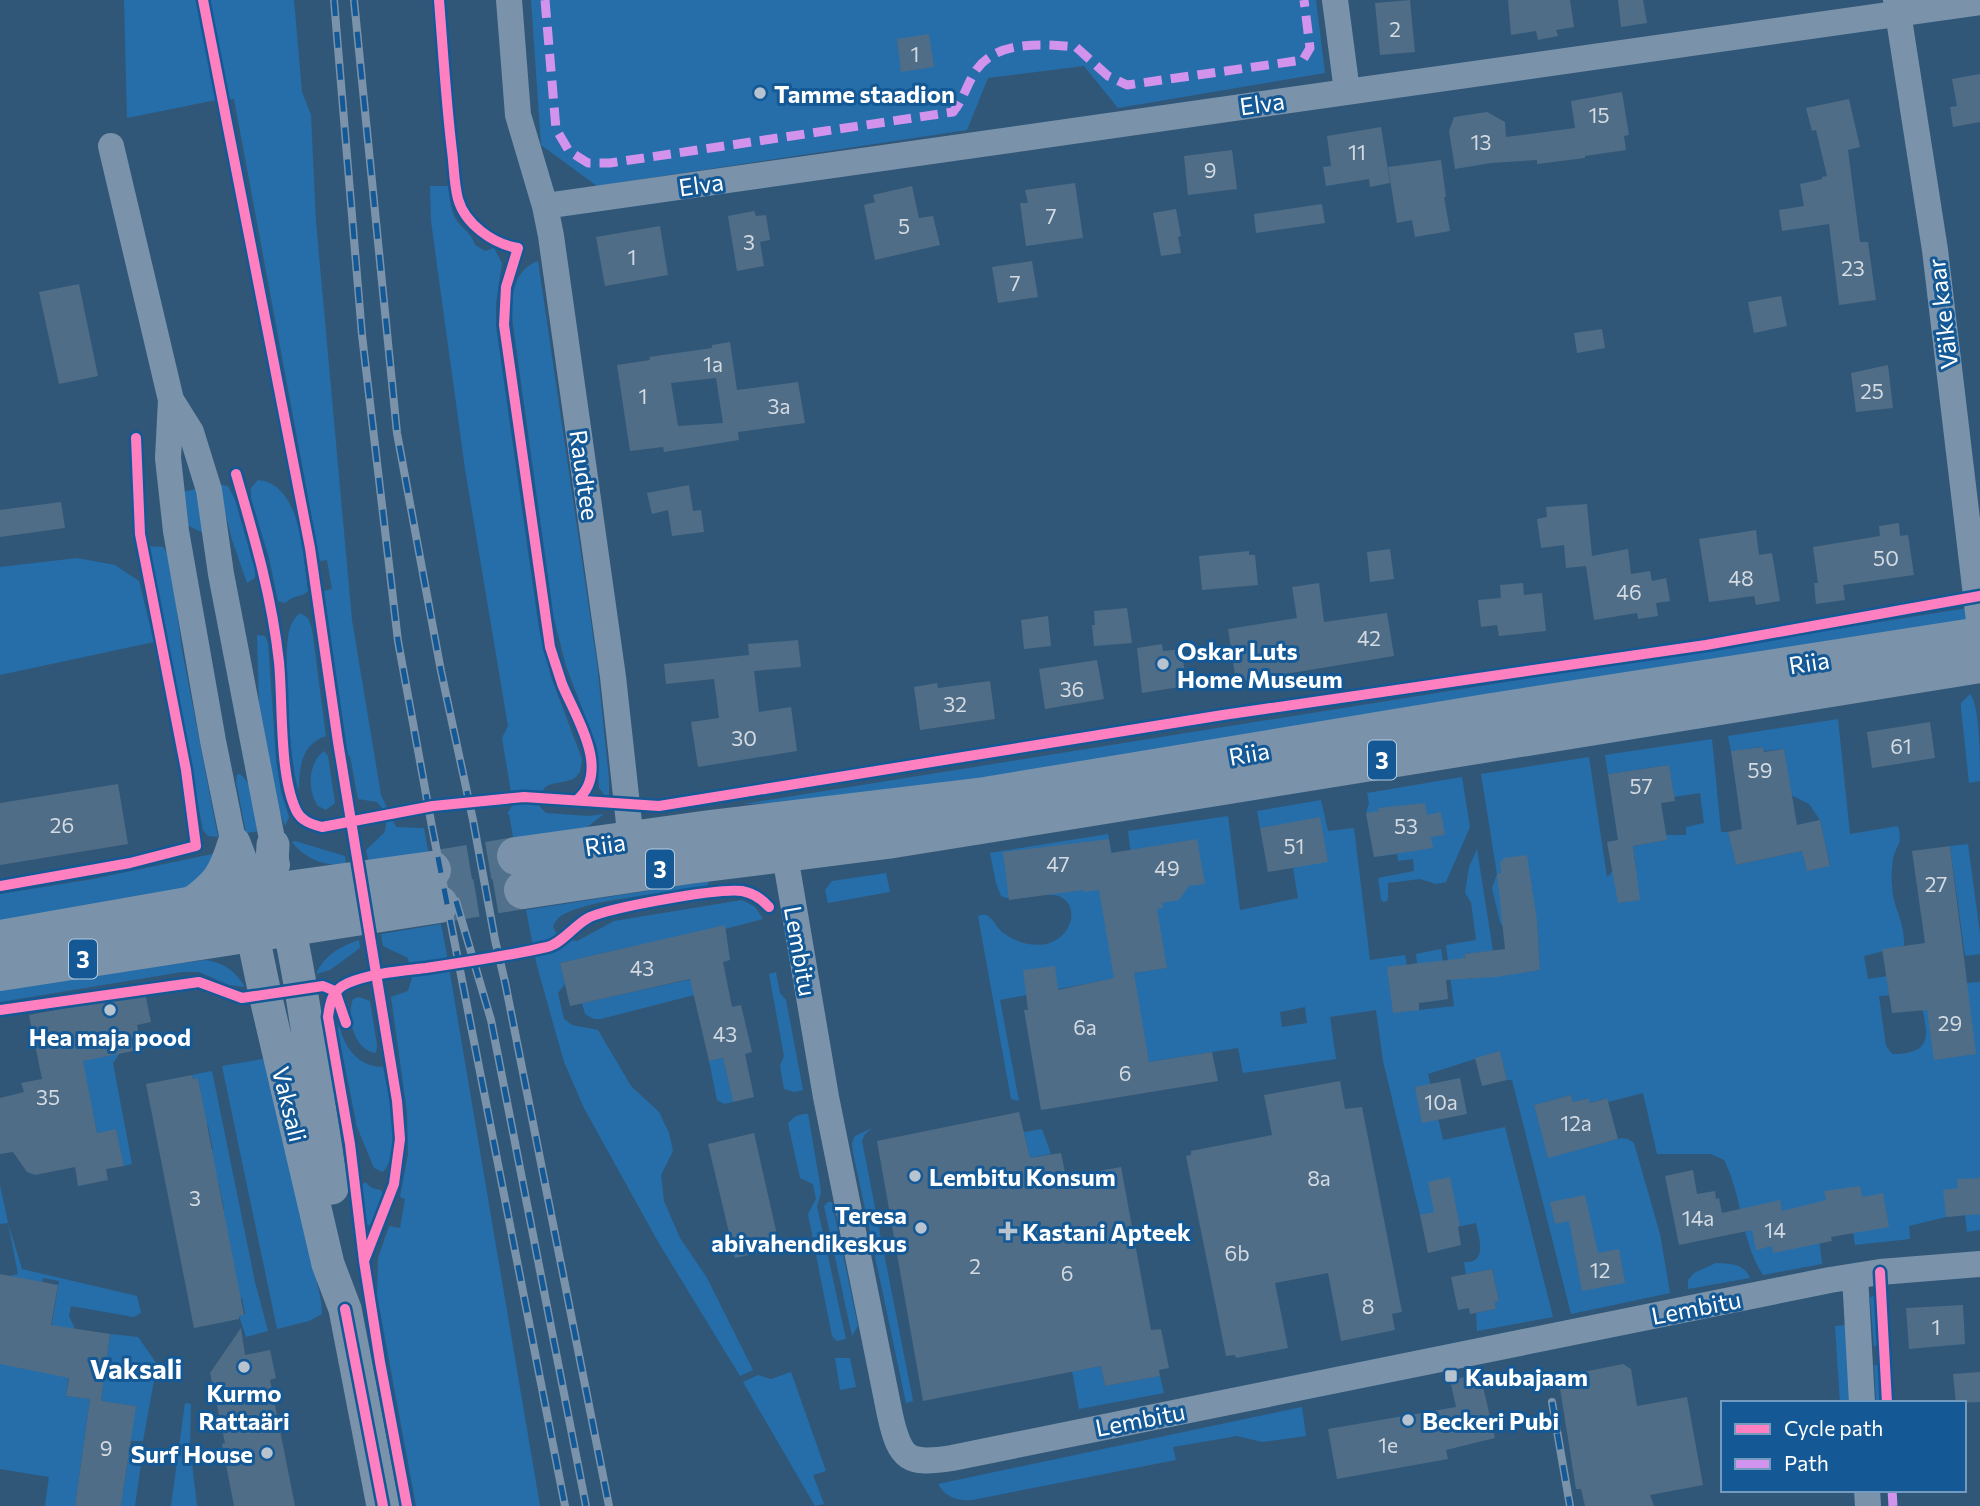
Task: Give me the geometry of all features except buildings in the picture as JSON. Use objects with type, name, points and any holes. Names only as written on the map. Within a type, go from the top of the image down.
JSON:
[{"type":"highway","name":"Riia","points":[[1980,636],[1499,711],[985,796],[782,837],[525,878],[630,841],[782,837],[887,840],[1980,664]]},
{"type":"highway","name":"3","points":[[0,972],[166,945],[267,913],[350,900],[428,883]]},
{"type":"highway","name":"3","points":[[0,939],[189,905],[267,913]]},
{"type":"street","name":"Raudtee","points":[[509,0],[518,115],[545,206],[613,677],[630,841]]},
{"type":"street","points":[[1335,0],[1347,91]]},
{"type":"street","name":"Elva","points":[[545,206],[1347,91],[1897,7],[1980,2]]},
{"type":"street","name":"Väike kaar","points":[[1897,7],[1934,250],[1980,629]]},
{"type":"street","points":[[111,146],[171,400],[168,458],[176,531],[213,741],[234,843],[267,913]]},
{"type":"street","points":[[171,400],[191,432],[209,490],[221,575],[273,845],[267,913]]},
{"type":"street","name":"Lembitu","points":[[782,837],[825,1097],[890,1415],[900,1448],[911,1459],[925,1462],[952,1458],[1855,1276],[1980,1264]]},
{"type":"street","points":[[189,905],[212,888],[223,873],[234,843]]},
{"type":"street","points":[[273,845],[295,866],[350,900],[306,962],[301,989]]},
{"type":"street","points":[[267,913],[306,903],[382,893],[428,883]]},
{"type":"street","name":"Vaksali","points":[[267,913],[263,985],[328,1264],[345,1309]]},
{"type":"street","name":"Vaksali","points":[[267,913],[301,989],[341,1253],[345,1309],[383,1506]]},
{"type":"street","points":[[166,945],[216,948],[247,965],[263,985]]},
{"type":"street","points":[[1855,1276],[1862,1401]]},
{"type":"shaded area","points":[[124,0],[294,0],[302,92],[311,115],[316,222],[352,620],[381,795],[396,827],[424,828],[429,855],[369,863],[366,850],[384,833],[385,817],[377,802],[358,799],[348,755],[324,591],[332,589],[327,560],[320,561],[234,99],[127,118]]},
{"type":"shaded area","name":"Tamme staadion","points":[[531,0],[1316,0],[1325,73],[1118,108],[1084,66],[988,78],[967,130],[597,186],[541,145]]},
{"type":"shaded area","points":[[430,186],[448,186],[457,221],[475,245],[485,251],[494,248],[502,263],[496,326],[539,629],[551,677],[582,759],[580,772],[575,778],[550,785],[542,791],[540,807],[546,813],[588,816],[604,814],[586,828],[514,842],[507,814],[513,804],[502,738],[508,726],[465,469],[431,221]]},
{"type":"shaded area","points":[[538,261],[597,663],[609,779],[609,795],[606,797],[599,788],[597,747],[566,666],[554,619],[513,325],[513,296],[518,279],[522,272]]},
{"type":"shaded area","points":[[258,480],[273,485],[284,494],[292,508],[302,542],[308,591],[285,603],[278,601],[269,558],[251,498],[251,488]]},
{"type":"shaded area","points":[[218,484],[228,486],[235,500],[255,570],[255,578],[247,583],[232,540]]},
{"type":"shaded area","points":[[199,488],[205,534],[187,525],[183,492]]},
{"type":"shaded area","points":[[149,546],[163,547],[170,557],[182,650],[218,837],[208,836],[203,830]]},
{"type":"shaded area","points":[[77,558],[115,565],[139,581],[154,642],[0,675],[0,567]]},
{"type":"shaded area","points":[[1980,606],[1980,620],[873,801],[743,804]]},
{"type":"shaded area","points":[[300,613],[308,618],[312,629],[326,736],[306,751],[301,765],[299,790],[290,737],[287,644],[293,621]]},
{"type":"shaded area","points":[[257,635],[265,636],[268,643],[276,760],[281,792],[289,817],[285,826],[279,810],[259,707]]},
{"type":"shaded area","points":[[1970,694],[1978,721],[1980,781],[1969,783],[1961,703]]},
{"type":"shaded area","points":[[1838,719],[1850,834],[1898,826],[1900,840],[1893,858],[1892,883],[1894,901],[1903,929],[1904,946],[1864,956],[1868,979],[1907,973],[1894,995],[1879,996],[1886,1046],[1892,1054],[1907,1053],[1923,1045],[1926,1030],[1920,997],[1967,983],[1980,982],[1980,1230],[1967,1232],[1965,1215],[1946,1217],[1909,1226],[1910,1239],[1855,1245],[1851,1218],[1818,1229],[1822,1264],[1763,1275],[1750,1247],[1735,1189],[1724,1160],[1711,1154],[1657,1154],[1643,1093],[1608,1102],[1606,1098],[1590,1103],[1588,1098],[1573,1102],[1571,1095],[1534,1105],[1548,1157],[1622,1138],[1634,1143],[1660,1234],[1670,1293],[1571,1314],[1512,1080],[1507,1080],[1500,1051],[1428,1074],[1443,1140],[1505,1127],[1553,1317],[1477,1331],[1476,1313],[1496,1309],[1495,1302],[1499,1301],[1492,1269],[1466,1274],[1464,1262],[1476,1259],[1480,1249],[1476,1223],[1437,1231],[1420,1215],[1383,1061],[1376,1010],[1330,1017],[1336,1059],[1243,1073],[1238,1048],[1149,1062],[1133,975],[1000,1000],[1019,1101],[1011,1099],[978,916],[988,916],[1009,937],[1035,945],[1059,938],[1069,926],[1071,914],[1065,899],[1057,896],[1001,896],[990,853],[1108,834],[1134,973],[1166,968],[1136,895],[1128,831],[1228,816],[1240,910],[1298,898],[1293,868],[1328,861],[1260,828],[1257,811],[1321,800],[1328,831],[1354,828],[1370,960],[1405,955],[1407,965],[1417,963],[1416,954],[1441,949],[1448,999],[1419,1003],[1419,1010],[1454,1006],[1446,945],[1476,940],[1471,902],[1465,893],[1469,867],[1477,849],[1493,951],[1464,954],[1467,979],[1540,970],[1537,921],[1502,926],[1500,922],[1492,888],[1497,874],[1481,774],[1589,757],[1607,877],[1612,872],[1636,868],[1633,846],[1666,840],[1666,835],[1686,835],[1686,827],[1704,823],[1700,793],[1674,797],[1669,765],[1608,774],[1605,755],[1712,739],[1721,832],[1728,832],[1736,865],[1802,851],[1807,871],[1830,865],[1820,820],[1809,804],[1791,795],[1784,749],[1764,751],[1763,747],[1731,751],[1728,736]],"holes":[[[1305,1007],[1307,1023],[1282,1027],[1280,1012]]]},
{"type":"shaded area","points":[[324,751],[328,756],[335,803],[326,810],[314,800],[311,785],[312,769]]},
{"type":"shaded area","points":[[239,774],[248,783],[251,791],[259,831],[246,833],[236,781]]},
{"type":"shaded area","points":[[1462,777],[1470,827],[1446,882],[1436,884],[1420,879],[1388,883],[1388,900],[1384,902],[1381,900],[1378,878],[1414,871],[1413,859],[1398,861],[1397,854],[1374,857],[1366,813],[1369,803],[1367,793]]},
{"type":"shaded area","points":[[292,842],[345,856],[346,866],[323,863],[309,857]]},
{"type":"shaded area","points":[[1968,844],[1980,934],[1980,954],[1965,956],[1950,846]]},
{"type":"shaded area","points":[[217,853],[213,866],[187,888],[0,923],[0,894],[93,879]]},
{"type":"shaded area","points":[[886,873],[890,892],[828,903],[825,890],[832,881]]},
{"type":"shaded area","points":[[709,881],[707,886],[593,904],[560,916],[553,926],[556,933],[577,941],[614,921],[742,900],[755,907],[763,919],[560,963],[565,984],[558,993],[564,1019],[572,1025],[598,1030],[631,1086],[659,1112],[669,1133],[673,1151],[661,1175],[664,1201],[680,1238],[707,1278],[753,1370],[740,1376],[657,1240],[584,1108],[564,1062],[537,966],[526,910]]},
{"type":"shaded area","points":[[441,924],[540,1506],[416,1506],[377,1295],[378,1258],[389,1226],[400,1228],[405,1199],[400,1197],[408,1154],[407,1112],[391,997],[408,991],[412,978],[408,958],[383,946],[381,934]]},
{"type":"shaded area","points":[[359,940],[360,948],[330,970],[316,974],[333,952]]},
{"type":"shaded area","points":[[205,960],[229,969],[245,987],[229,985],[199,972],[182,972],[0,1002],[0,988]]},
{"type":"shaded area","points":[[776,972],[780,993],[786,1000],[803,1090],[794,1092],[784,1089],[780,1066],[784,1056],[769,974]]},
{"type":"shaded area","points":[[692,979],[694,995],[601,1019],[585,1014],[582,1003]]},
{"type":"shaded area","points":[[359,997],[370,1001],[376,1053],[362,1046],[351,1024],[353,999]]},
{"type":"shaded area","points":[[339,1025],[344,1041],[359,1060],[383,1067],[393,1137],[389,1163],[383,1172],[374,1168],[357,1127]]},
{"type":"shaded area","points":[[80,1049],[119,1054],[113,1063],[132,1164],[124,1166],[116,1130],[97,1133]]},
{"type":"shaded area","points":[[723,1058],[733,1102],[724,1104],[717,1100],[709,1061]]},
{"type":"shaded area","points":[[263,1059],[271,1067],[322,1314],[309,1321],[277,1329],[222,1066]]},
{"type":"shaded area","points":[[212,1071],[255,1282],[268,1331],[246,1337],[239,1316],[245,1314],[242,1298],[235,1299],[218,1211],[224,1209],[219,1184],[214,1184],[208,1152],[213,1150],[208,1125],[202,1126],[196,1095],[201,1094],[198,1078],[193,1079],[192,1075]]},
{"type":"shaded area","points":[[808,1114],[821,1193],[817,1206],[846,1339],[837,1341],[832,1336],[808,1214],[816,1199],[813,1184],[800,1178],[788,1123]]},
{"type":"shaded area","points":[[872,1128],[862,1141],[913,1401],[906,1403],[853,1152],[852,1143],[855,1136]]},
{"type":"shaded area","points":[[1042,1129],[1051,1154],[1030,1158],[1024,1132]]},
{"type":"shaded area","points":[[365,1182],[372,1188],[381,1190],[383,1194],[370,1226],[367,1224],[362,1185]]},
{"type":"shaded area","points":[[0,1185],[8,1223],[0,1224]]},
{"type":"shaded area","points":[[832,1202],[858,1326],[852,1336],[824,1206]]},
{"type":"shaded area","points":[[8,1223],[22,1269],[137,1296],[141,1313],[134,1317],[71,1306],[69,1316],[75,1329],[66,1396],[90,1399],[75,1506],[45,1506],[49,1477],[0,1469],[0,1329],[10,1276],[18,1274]],"holes":[[[43,1278],[59,1281],[48,1346],[32,1344]]]},
{"type":"shaded area","points":[[1716,1263],[1740,1267],[1750,1278],[1688,1289],[1688,1280],[1694,1273]]},
{"type":"shaded area","points":[[1878,1295],[1880,1343],[1874,1347],[1870,1297]]},
{"type":"shaded area","points":[[1845,1325],[1850,1401],[1840,1401],[1835,1326]]},
{"type":"shaded area","points":[[110,1334],[138,1337],[157,1364],[143,1441],[130,1441],[135,1406],[101,1401]]},
{"type":"shaded area","points":[[835,1358],[850,1358],[856,1387],[840,1390]]},
{"type":"shaded area","points":[[1874,1365],[1878,1365],[1881,1368],[1883,1401],[1876,1401]]},
{"type":"shaded area","points":[[1101,1366],[1105,1386],[1160,1376],[1164,1393],[1079,1409],[1072,1371]]},
{"type":"shaded area","points":[[791,1372],[826,1471],[813,1475],[824,1504],[815,1506],[743,1382],[758,1375],[771,1379]]},
{"type":"shaded area","points":[[185,1403],[191,1404],[190,1446],[197,1506],[171,1506]]},
{"type":"shaded area","points":[[1302,1407],[1306,1436],[1262,1442],[1237,1436],[1173,1447],[1176,1460],[972,1500],[952,1497],[938,1484]]},
{"type":"shaded area","points":[[129,1454],[142,1457],[135,1506],[121,1506]]},
{"type":"tunnel","points":[[432,870],[516,856]]},
{"type":"tunnel","points":[[439,904],[523,890]]},
{"type":"railway","points":[[334,0],[362,335],[398,641],[565,1506]]},
{"type":"railway","points":[[354,0],[397,433],[441,671],[609,1506]]},
{"type":"railway","points":[[456,901],[491,1020],[586,1506]]},
{"type":"railway","points":[[1552,1402],[1570,1506]]},
{"type":"marked path","points":[[545,0],[556,129],[569,151],[588,163],[610,163],[953,112],[977,69],[986,60],[997,53],[1022,46],[1076,47],[1108,76],[1127,85],[1303,60],[1310,48],[1304,0]]},
{"type":"marked path","points":[[1892,1492],[1893,1506]]},
{"type":"cycle path","points":[[203,0],[310,548],[338,742],[397,1101],[400,1139],[394,1184],[364,1261],[407,1506]]},
{"type":"cycle path","points":[[439,0],[458,199],[467,217],[481,231],[499,242],[518,248],[506,287],[504,325],[550,647],[562,684],[588,743],[591,759],[587,788],[577,800]]},
{"type":"cycle path","points":[[0,886],[130,863],[196,846],[186,770],[140,534],[136,438]]},
{"type":"cycle path","points":[[236,474],[272,614],[279,662],[284,758],[291,795],[301,817],[322,827],[433,806],[524,797],[659,806],[1223,715],[1706,645],[1980,596]]},
{"type":"cycle path","points":[[364,1261],[350,1144],[328,1017],[331,1001],[338,989],[348,983],[377,975],[547,947],[558,942],[590,917],[689,895],[742,891],[757,897],[769,907]]},
{"type":"cycle path","points":[[0,1010],[199,982],[242,998],[323,986],[335,991],[346,1023]]},
{"type":"cycle path","points":[[1880,1272],[1887,1401]]},
{"type":"cycle path","points":[[345,1309],[383,1506]]},
{"type":"place","name":"Tamme staadion","points":[[760,93]]},
{"type":"place","name":"Oskar Luts Home Museum","points":[[1163,664]]},
{"type":"place","name":"Hea maja pood","points":[[110,1010]]},
{"type":"place","name":"Lembitu Konsum","points":[[915,1176]]},
{"type":"place","name":"Teresa abivahendikeskus","points":[[921,1228]]},
{"type":"place","name":"Kastani Apteek","points":[[1008,1231]]},
{"type":"place","name":"Kurmo Rattaäri","points":[[244,1367]]},
{"type":"place","name":"Kaubajaam","points":[[1451,1376]]},
{"type":"place","name":"Beckeri Pubi","points":[[1408,1420]]},
{"type":"place","name":"Surf House","points":[[267,1453]]},
{"type":"district","name":"Vaksali","points":[[136,1368]]}]
